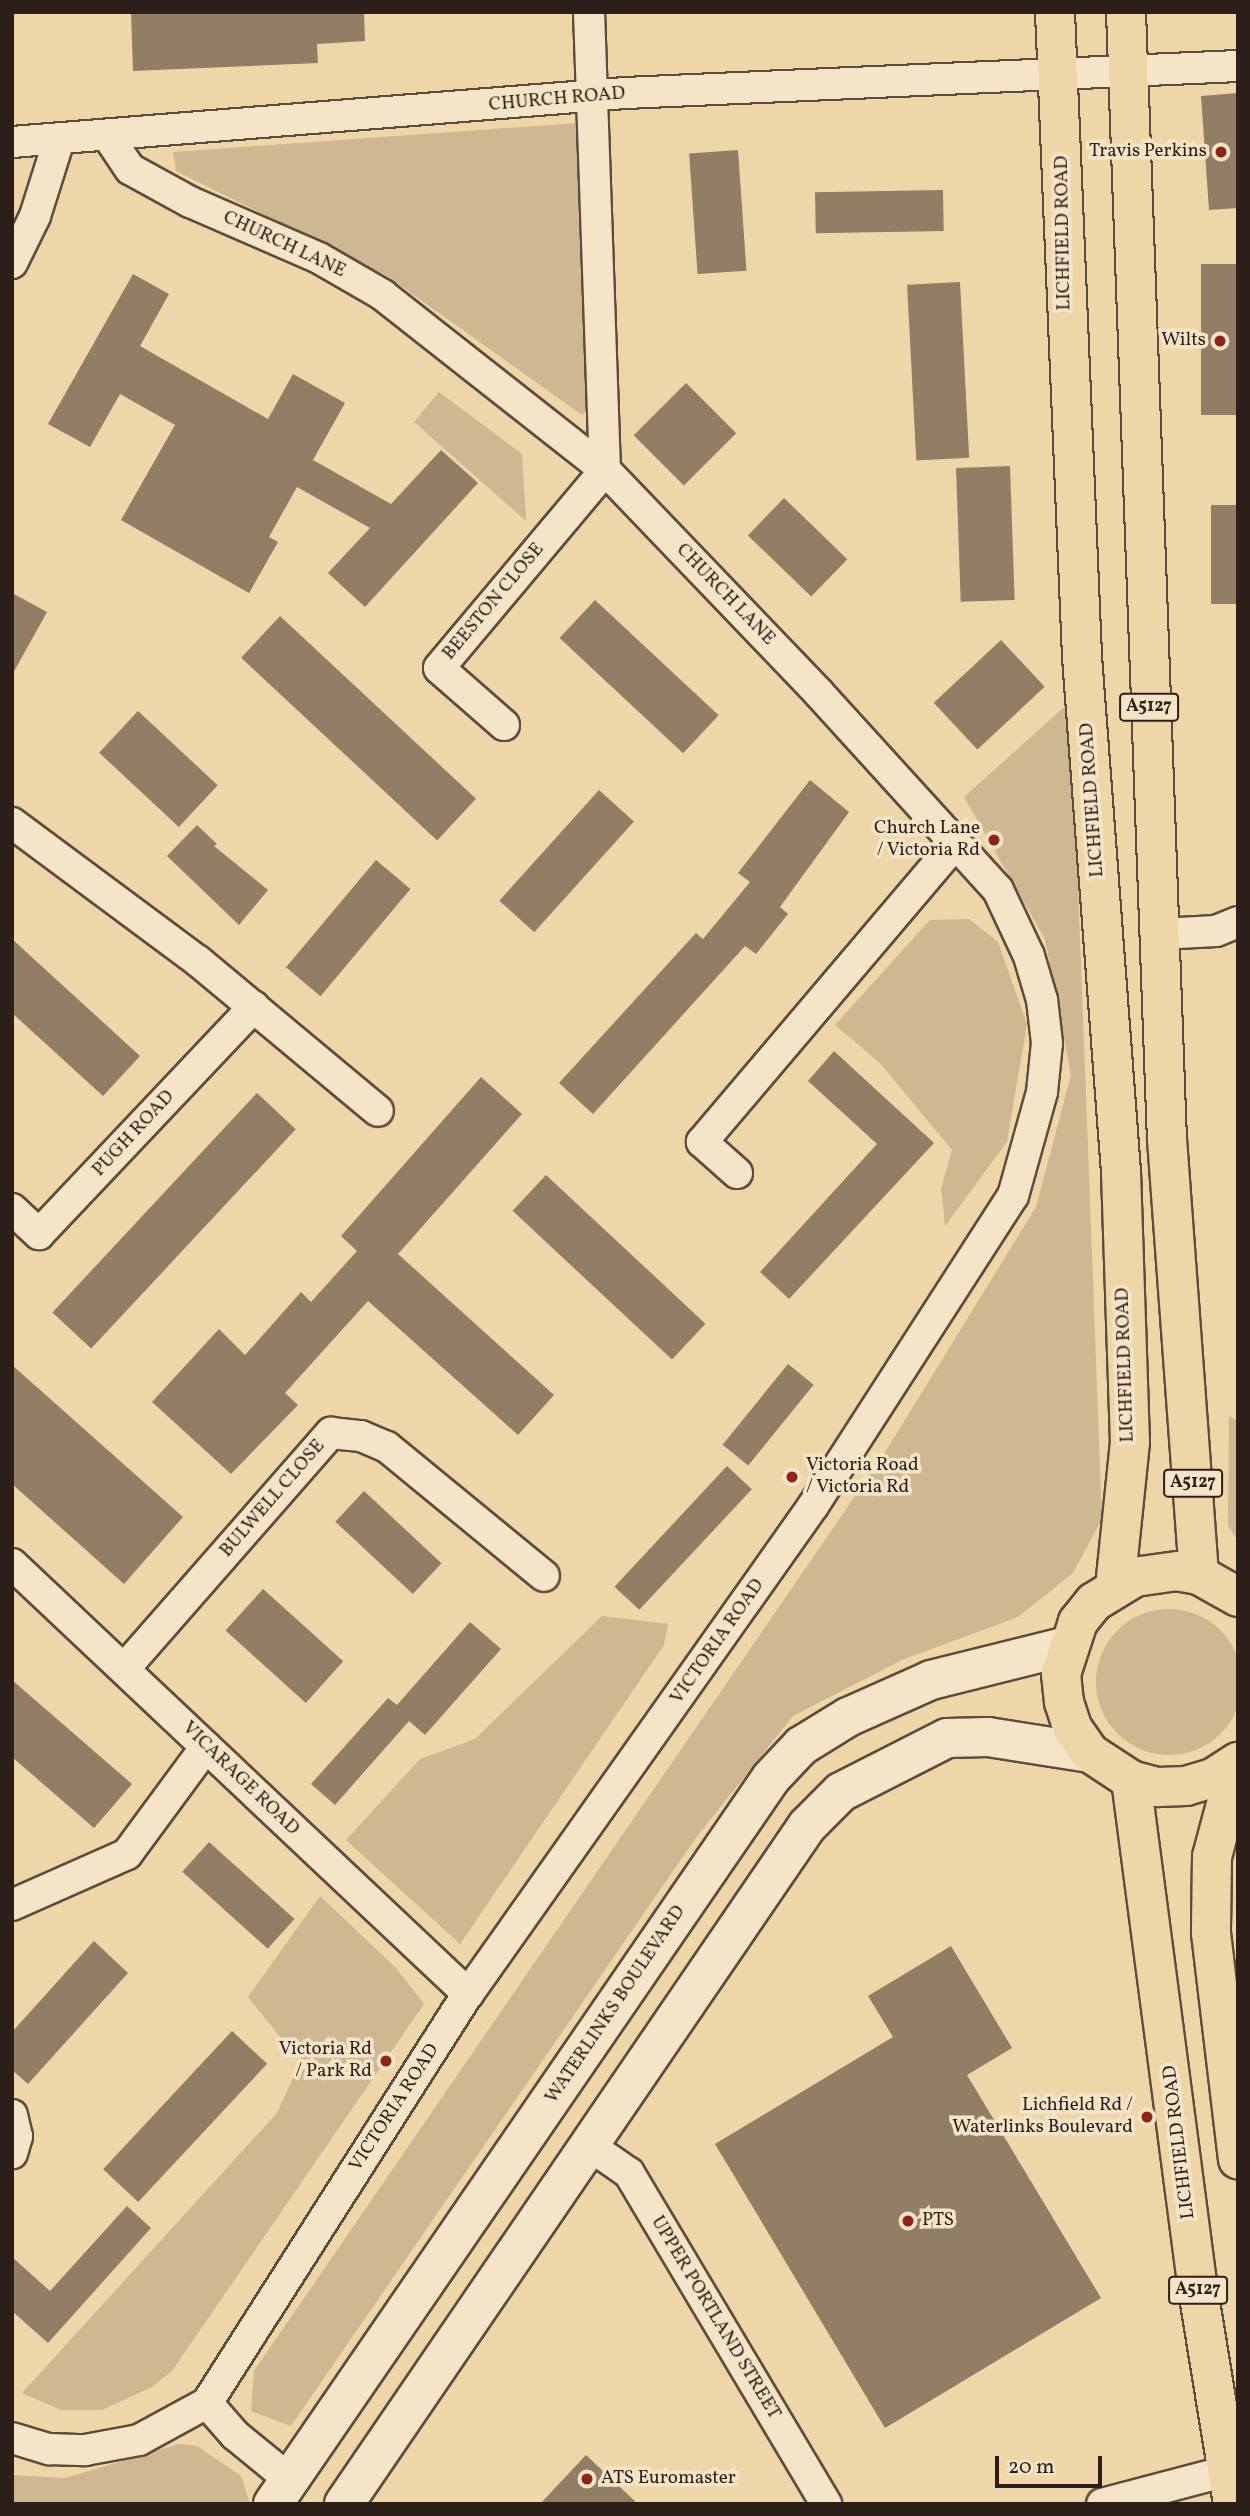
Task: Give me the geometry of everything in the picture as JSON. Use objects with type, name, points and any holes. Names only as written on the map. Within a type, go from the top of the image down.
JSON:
[{"type":"main road","name":"LICHFIELD ROAD","points":[[1055,12],[1082,657],[1121,1185],[1130,1441],[1115,1586]]},
{"type":"main road","name":"A5127","points":[[1126,12],[1140,340],[1145,639],[1167,1139],[1199,1576]]},
{"type":"main road","points":[[1237,1763],[1213,1778],[1186,1786],[1158,1787],[1131,1780],[1090,1753],[1073,1729],[1064,1702],[1062,1674],[1067,1646],[1086,1612],[1115,1586],[1156,1572],[1199,1576],[1238,1597]]},
{"type":"main road","name":"WATERLINKS BOULEVARD","points":[[281,2492],[771,1778],[801,1746],[836,1725],[931,1680],[1067,1646]]},
{"type":"main road","points":[[344,2504],[807,1826],[841,1792],[947,1738],[988,1737],[1090,1753]]},
{"type":"main road","points":[[1237,1763],[1212,1857],[1211,1933],[1238,2159]]},
{"type":"main road","name":"LICHFIELD ROAD","points":[[1131,1780],[1198,2290],[1230,2487]]},
{"type":"street","points":[[589,12],[605,470]]},
{"type":"street","points":[[1129,72],[1238,66]]},
{"type":"street","name":"CHURCH ROAD","points":[[59,140],[594,98],[1057,73],[1129,72]]},
{"type":"street","name":"CHURCH LANE","points":[[108,136],[130,169],[190,202],[318,258],[383,295],[605,470],[819,693],[956,844]]},
{"type":"street","points":[[12,142],[59,140],[35,216],[12,263]]},
{"type":"street","name":"BEESTON CLOSE","points":[[504,725],[439,668],[605,470]]},
{"type":"street","points":[[12,823],[254,1007],[378,1111]]},
{"type":"street","points":[[737,1173],[702,1142],[956,844]]},
{"type":"street","name":"VICTORIA ROAD","points":[[12,2438],[49,2449],[85,2451],[139,2440],[207,2403],[468,1994],[813,1506],[1013,1196],[1042,1092],[1047,1043],[1042,1000],[1029,956],[998,890],[956,844]]},
{"type":"street","points":[[1160,934],[1216,931],[1238,922]]},
{"type":"street","name":"PUGH ROAD","points":[[12,1209],[39,1234],[254,1007]]},
{"type":"street","name":"BULWELL CLOSE","points":[[125,1668],[331,1433],[361,1436],[387,1447],[544,1576]]},
{"type":"street","name":"VICARAGE ROAD","points":[[12,1564],[468,1994]]},
{"type":"street","points":[[12,1905],[127,1854],[206,1747]]},
{"type":"street","points":[[12,2115],[17,2136],[12,2153]]},
{"type":"street","name":"UPPER PORTLAND STREET","points":[[590,2146],[629,2173],[826,2504]]},
{"type":"street","points":[[207,2403],[281,2492]]},
{"type":"street","points":[[1102,2504],[1230,2487]]},
{"type":"shaded area","points":[[578,123],[594,404],[582,415],[387,276],[176,171],[173,152]]},
{"type":"shaded area","points":[[439,392],[522,454],[526,521],[414,422]]},
{"type":"shaded area","points":[[1071,701],[1102,1519],[1073,1573],[1018,1617],[902,1660],[793,1716],[695,1839],[291,2426],[251,2411],[254,2371],[884,1454],[1036,1207],[1071,1075],[1045,939],[964,797]]},
{"type":"shaded area","points":[[969,919],[998,942],[1027,1024],[1007,1142],[945,1226],[941,1188],[952,1150],[880,1063],[835,1025],[930,920]]},
{"type":"shaded area","points":[[1229,1415],[1238,1422],[1238,1541],[1228,1526]]},
{"type":"shaded area","points":[[1169,1609],[1197,1614],[1221,1630],[1237,1654],[1242,1682],[1237,1710],[1221,1734],[1197,1750],[1169,1755],[1141,1750],[1117,1734],[1101,1710],[1096,1682],[1101,1654],[1117,1630],[1141,1614]]},
{"type":"shaded area","points":[[602,1616],[668,1624],[664,1645],[460,1944],[346,1840],[420,1759],[475,1739]]},
{"type":"shaded area","points":[[320,1896],[396,1968],[424,2004],[172,2371],[152,2387],[102,2410],[61,2410],[22,2393],[277,2113],[300,2062],[248,1997]]},
{"type":"shaded area","points":[[179,2444],[197,2446],[241,2476],[250,2504],[12,2504],[12,2475],[65,2478]]},
{"type":"building","points":[[131,12],[364,12],[365,41],[317,44],[318,63],[133,71]]},
{"type":"building","name":"Travis Perkins","points":[[1238,93],[1238,208],[1209,210],[1201,96]]},
{"type":"building","points":[[738,150],[746,271],[698,274],[689,153]]},
{"type":"building","points":[[943,190],[944,231],[816,233],[815,192]]},
{"type":"building","name":"Wilts","points":[[1201,264],[1238,264],[1238,415],[1201,415]]},
{"type":"building","points":[[133,274],[169,294],[140,346],[268,419],[293,374],[345,403],[313,460],[391,504],[441,450],[478,483],[365,607],[328,573],[370,528],[297,487],[269,537],[278,542],[249,593],[121,520],[175,425],[120,394],[90,447],[48,424]]},
{"type":"building","points":[[960,282],[969,458],[916,461],[907,285]]},
{"type":"building","points":[[686,383],[736,433],[684,486],[634,435]]},
{"type":"building","points":[[1010,466],[1015,600],[961,602],[956,468]]},
{"type":"building","points":[[784,498],[847,559],[811,597],[748,535]]},
{"type":"building","points":[[1211,505],[1238,505],[1238,604],[1211,604]]},
{"type":"building","points":[[12,593],[47,612],[12,675]]},
{"type":"building","points":[[595,600],[719,715],[683,753],[560,638]]},
{"type":"building","points":[[280,616],[476,799],[437,840],[241,658]]},
{"type":"building","points":[[1001,640],[1045,687],[977,750],[934,703]]},
{"type":"building","points":[[138,711],[218,785],[179,827],[99,753]]},
{"type":"building","points":[[810,780],[849,812],[780,907],[788,914],[756,954],[745,946],[593,1114],[559,1083],[696,933],[703,939],[750,882],[738,873]]},
{"type":"building","points":[[599,790],[634,821],[534,932],[499,901]]},
{"type":"building","points":[[197,825],[217,844],[214,846],[268,890],[239,925],[167,856]]},
{"type":"building","points":[[376,860],[410,889],[320,996],[286,967]]},
{"type":"building","points":[[12,939],[140,1056],[103,1096],[12,1013]]},
{"type":"building","points":[[834,1051],[934,1143],[789,1299],[760,1272],[877,1144],[808,1081]]},
{"type":"building","points":[[481,1077],[522,1114],[398,1254],[554,1395],[518,1435],[368,1301],[285,1393],[298,1405],[231,1474],[152,1402],[219,1329],[245,1355],[301,1292],[311,1302],[357,1251],[341,1236]]},
{"type":"building","points":[[257,1093],[296,1129],[91,1349],[52,1312]]},
{"type":"building","points":[[546,1175],[705,1324],[672,1360],[513,1211]]},
{"type":"building","points":[[788,1364],[814,1385],[748,1466],[723,1445]]},
{"type":"building","points":[[12,1365],[183,1517],[124,1584],[12,1484]]},
{"type":"building","points":[[727,1466],[752,1489],[639,1610],[614,1587]]},
{"type":"building","points":[[364,1491],[442,1563],[413,1594],[335,1522]]},
{"type":"building","points":[[263,1589],[343,1661],[306,1703],[226,1631]]},
{"type":"building","points":[[470,1622],[501,1649],[425,1735],[409,1721],[335,1805],[311,1784],[388,1698],[397,1705]]},
{"type":"building","points":[[12,1680],[132,1784],[94,1828],[12,1757]]},
{"type":"building","points":[[209,1842],[294,1919],[268,1949],[182,1872]]},
{"type":"building","points":[[94,1941],[128,1973],[28,2084],[12,2070],[12,2032]]},
{"type":"building","name":"PTS","points":[[951,1946],[1012,2048],[967,2075],[1101,2298],[885,2428],[715,2144],[893,2037],[868,1996]]},
{"type":"building","points":[[232,2031],[267,2064],[138,2202],[103,2169]]},
{"type":"building","points":[[127,2206],[151,2228],[48,2343],[12,2311],[12,2257],[50,2291]]},
{"type":"building","name":"ATS Euromaster","points":[[586,2455],[638,2504],[540,2504]]},
{"type":"place","name":"Travis Perkins","points":[[1221,152]]},
{"type":"place","name":"Wilts","points":[[1220,341]]},
{"type":"place","name":"Church Lane / Victoria Rd","points":[[994,840]]},
{"type":"place","name":"Victoria Road / Victoria Rd","points":[[792,1477]]},
{"type":"place","name":"Victoria Rd / Park Rd","points":[[386,2061]]},
{"type":"place","name":"Lichfield Rd / Waterlinks Boulevard","points":[[1147,2117]]},
{"type":"place","name":"PTS","points":[[908,2221]]},
{"type":"place","name":"ATS Euromaster","points":[[587,2479]]}]
